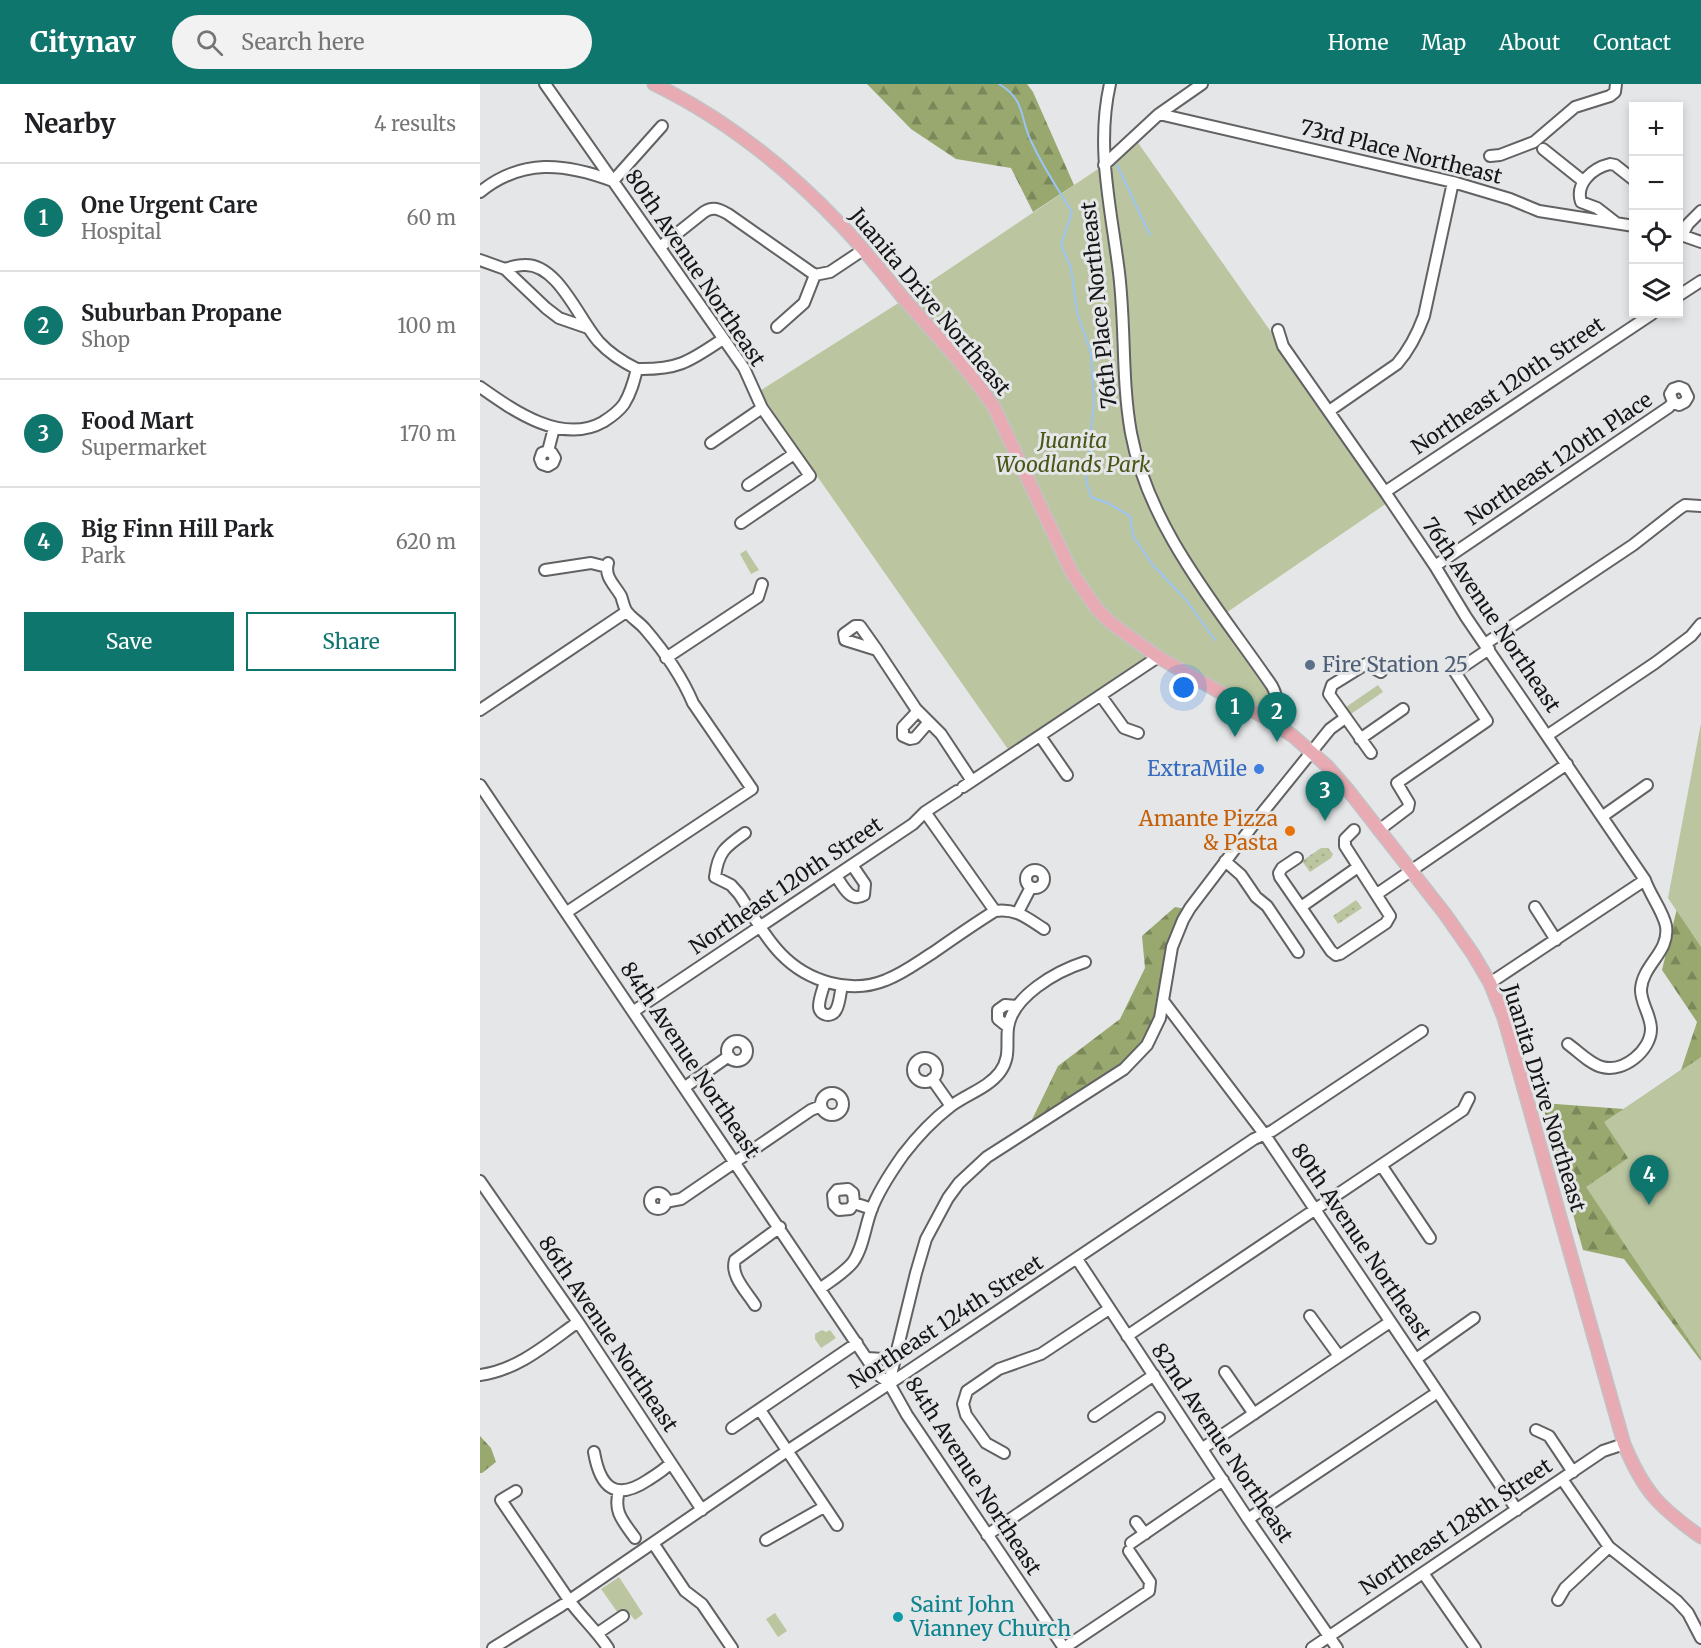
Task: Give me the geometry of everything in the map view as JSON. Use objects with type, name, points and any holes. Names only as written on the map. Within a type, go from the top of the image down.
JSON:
[{"type":"main road","name":"Juanita Drive Northeast","points":[[654,84],[722,125],[759,151],[822,206],[969,373],[994,407],[1072,573],[1111,623],[1158,657],[1293,736],[1340,780],[1450,922],[1490,983],[1504,1018],[1624,1444],[1635,1469],[1659,1505],[1701,1537]]},
{"type":"street","name":"80th Avenue Northeast","points":[[545,84],[744,368],[762,408],[810,476],[741,523]]},
{"type":"street","points":[[1098,84],[1107,96]]},
{"type":"street","name":"76th Place Northeast","points":[[1110,84],[1103,144],[1104,165],[1119,268],[1131,432],[1138,462],[1155,508],[1178,550],[1277,696],[1276,705],[1269,720]]},
{"type":"street","points":[[1104,165],[1160,114],[1202,84]]},
{"type":"street","points":[[1490,156],[1500,156],[1534,142],[1575,107],[1610,96],[1615,92],[1616,84]]},
{"type":"street","name":"73rd Place Northeast","points":[[1160,114],[1453,182],[1510,199],[1539,211],[1629,225]]},
{"type":"street","points":[[480,192],[512,173],[544,166],[574,168],[613,181],[662,126]]},
{"type":"street","points":[[1543,148],[1583,181]]},
{"type":"street","points":[[1615,223],[1597,208],[1581,202],[1580,193],[1583,181],[1605,165],[1610,164],[1615,165],[1629,176]]},
{"type":"street","points":[[1329,411],[1397,364],[1417,335],[1424,316],[1453,182]]},
{"type":"street","points":[[660,247],[708,210],[717,208],[815,275],[830,272],[863,250]]},
{"type":"street","points":[[1683,230],[1701,211]]},
{"type":"street","points":[[1683,235],[1701,242]]},
{"type":"street","points":[[480,260],[505,269],[559,318],[588,328]]},
{"type":"street","points":[[505,269],[531,265],[547,272],[558,283],[588,328],[611,354],[637,369],[674,367],[690,361],[723,339]]},
{"type":"street","points":[[777,327],[804,303],[815,275]]},
{"type":"street","points":[[1683,293],[1701,281]]},
{"type":"street","name":"Northeast 120th Street","points":[[1385,492],[1646,318]]},
{"type":"street","name":"76th Avenue Northeast","points":[[1278,330],[1283,346],[1385,492],[1645,880],[1666,924],[1665,943],[1642,980],[1641,993],[1651,1028],[1646,1047],[1625,1064],[1616,1068],[1605,1068],[1594,1064],[1568,1044]]},
{"type":"street","points":[[481,390],[554,428],[575,431],[592,428],[615,414],[623,406],[637,369]]},
{"type":"street","name":"Northeast 120th Place","points":[[1435,566],[1673,402]]},
{"type":"street","points":[[711,443],[762,408]]},
{"type":"street","points":[[548,451],[554,428]]},
{"type":"street","points":[[748,485],[794,453]]},
{"type":"street","points":[[1379,830],[1408,808],[1409,803],[1397,783],[1487,721],[1455,672],[1487,646],[1633,545],[1679,509],[1685,505],[1701,506]]},
{"type":"street","points":[[545,570],[591,563],[607,565],[609,580],[620,596],[626,612],[646,630],[666,658],[688,691],[693,703],[752,789],[567,912]]},
{"type":"street","points":[[666,658],[758,597],[762,584]]},
{"type":"street","points":[[480,710],[626,612]]},
{"type":"street","points":[[1548,735],[1655,663],[1691,636],[1701,624]]},
{"type":"street","points":[[877,650],[918,711],[941,734],[964,786]]},
{"type":"street","name":"Northeast 120th Street","points":[[634,1011],[1158,657]]},
{"type":"street","points":[[1371,753],[1329,694],[1332,685],[1366,664],[1381,672]]},
{"type":"street","points":[[1101,696],[1124,728],[1138,733]]},
{"type":"street","points":[[1360,739],[1403,710]]},
{"type":"street","points":[[918,711],[903,727],[905,738],[910,740],[915,738],[928,723]]},
{"type":"street","points":[[890,1383],[926,1239],[959,1183],[987,1156],[1086,1095],[1131,1063],[1147,1045],[1155,1030],[1164,1002],[1172,947],[1183,920],[1226,861],[1330,729],[1345,718]]},
{"type":"street","points":[[1040,736],[1067,776]]},
{"type":"street","points":[[1377,894],[1567,764]]},
{"type":"street","name":"84th Avenue Northeast","points":[[480,785],[877,1374],[890,1383],[907,1415],[1064,1648]]},
{"type":"street","points":[[1603,816],[1647,785]]},
{"type":"street","points":[[926,812],[995,911]]},
{"type":"street","points":[[1297,858],[1282,868],[1279,873],[1280,877],[1335,954],[1340,954],[1386,923],[1390,917],[1389,912],[1345,846],[1345,839],[1354,830]]},
{"type":"street","points":[[745,833],[726,847],[717,861],[715,877],[731,885],[739,894],[779,952],[791,964],[834,984],[876,983],[903,973],[995,911],[1007,909],[1018,912],[1044,928]]},
{"type":"street","points":[[1226,861],[1241,875],[1256,897],[1267,906],[1298,952]]},
{"type":"street","points":[[836,876],[848,894],[854,898],[864,895],[865,884],[852,865]]},
{"type":"street","points":[[1301,906],[1358,867]]},
{"type":"street","points":[[1490,983],[1645,880]]},
{"type":"street","points":[[1018,912],[1031,887]]},
{"type":"street","points":[[1535,907],[1556,940]]},
{"type":"street","points":[[821,1288],[841,1274],[857,1256],[872,1209],[892,1171],[904,1154],[951,1106],[992,1081],[1001,1070],[1009,1048],[1008,1027],[1017,1006],[1027,995],[1068,968],[1084,962]]},
{"type":"street","points":[[834,984],[836,1011],[825,1014],[820,1011],[819,1005],[834,984]]},
{"type":"street","name":"80th Avenue Northeast","points":[[1164,1002],[1264,1135],[1517,1510]]},
{"type":"street","name":"Northeast 124th Street","points":[[493,1648],[1254,1139],[1264,1135],[1422,1031]]},
{"type":"street","points":[[685,1087],[729,1056]]},
{"type":"street","points":[[932,1079],[951,1106]]},
{"type":"street","points":[[1127,1336],[1463,1110],[1469,1098]]},
{"type":"street","points":[[665,1202],[681,1199],[811,1110],[821,1106]]},
{"type":"street","points":[[1381,1165],[1431,1238]]},
{"type":"street","name":"86th Avenue Northeast","points":[[480,1181],[578,1323],[702,1510]]},
{"type":"street","points":[[854,1203],[872,1209]]},
{"type":"street","points":[[755,1305],[737,1277],[733,1265],[735,1260],[780,1227]]},
{"type":"street","name":"82nd Avenue Northeast","points":[[1077,1258],[1248,1519],[1337,1648]]},
{"type":"street","points":[[1004,1454],[986,1443],[966,1415],[963,1404],[967,1391],[999,1369],[1041,1354],[1109,1309]]},
{"type":"street","points":[[1311,1316],[1339,1356]]},
{"type":"street","points":[[1416,1359],[1474,1318]]},
{"type":"street","points":[[1203,1448],[1390,1322]]},
{"type":"street","points":[[480,1375],[519,1364],[578,1323]]},
{"type":"street","points":[[732,1428],[857,1343]]},
{"type":"street","name":"84th Avenue Northeast","points":[[867,1358],[884,1359],[897,1350]]},
{"type":"street","points":[[1225,1372],[1254,1414]]},
{"type":"street","points":[[1094,1416],[1154,1375]]},
{"type":"street","points":[[1248,1519],[1432,1396]]},
{"type":"street","points":[[759,1410],[837,1525]]},
{"type":"street","points":[[987,1535],[1158,1419]]},
{"type":"street","points":[[1536,1430],[1549,1436],[1573,1472]]},
{"type":"street","name":"Northeast 128th Street","points":[[1312,1648],[1603,1451],[1624,1444]]},
{"type":"street","points":[[594,1452],[597,1469],[608,1485],[619,1491],[636,1488],[671,1463]]},
{"type":"street","points":[[1562,1479],[1609,1547],[1677,1601],[1688,1613],[1701,1638]]},
{"type":"street","points":[[1064,1648],[1145,1594],[1151,1586],[1150,1582],[1130,1547],[1223,1480]]},
{"type":"street","points":[[516,1491],[501,1500],[568,1600],[598,1633],[608,1648]]},
{"type":"street","points":[[619,1491],[616,1504],[620,1515],[635,1538]]},
{"type":"street","points":[[766,1540],[824,1507]]},
{"type":"street","points":[[1136,1522],[1145,1534]]},
{"type":"street","points":[[653,1543],[685,1591],[702,1604],[732,1648]]},
{"type":"street","points":[[1558,1600],[1565,1588],[1609,1547]]},
{"type":"street","points":[[1423,1573],[1475,1648]]},
{"type":"street","points":[[598,1633],[623,1616]]},
{"type":"green space","points":[[867,84],[1027,84],[1033,92],[1074,185],[1033,212],[1011,168],[956,159],[911,129]]},
{"type":"green space","name":"Juanita Woodlands Park","points":[[1134,137],[1390,501],[1223,615],[1277,696],[1269,720],[1158,657],[1012,755],[817,476],[810,476],[755,394],[900,302],[1104,165]]},
{"type":"green space","points":[[746,550],[759,570],[751,574],[740,554]]},
{"type":"green space","points":[[1378,685],[1383,692],[1351,714],[1346,707]]},
{"type":"green space","points":[[1701,723],[1701,947],[1668,898]]},
{"type":"green space","points":[[1701,810],[1701,1361],[1624,1259],[1583,1250],[1542,1103],[1624,1109],[1681,1070],[1697,1022],[1662,970]]},
{"type":"green space","points":[[1321,848],[1328,848],[1333,854],[1331,858],[1310,872],[1302,861]]},
{"type":"green space","points":[[1356,900],[1362,908],[1338,924],[1333,916]]},
{"type":"green space","points":[[1175,907],[1186,909],[1164,1001],[1137,1058],[1027,1130],[1058,1066],[1120,1019],[1145,968],[1142,936]]},
{"type":"green space","points":[[1701,1057],[1701,1358],[1586,1187],[1628,1158],[1604,1122]]},
{"type":"green space","points":[[822,1330],[826,1332],[830,1330],[836,1338],[821,1348],[815,1339],[815,1334]]},
{"type":"green space","points":[[480,1436],[491,1448],[496,1462],[482,1473],[480,1473]]},
{"type":"green space","points":[[619,1577],[643,1614],[635,1620],[628,1612],[618,1613],[601,1589]]},
{"type":"green space","points":[[775,1613],[787,1631],[778,1637],[766,1619]]},
{"type":"waterway","points":[[999,84],[1008,90],[1018,104],[1036,152],[1072,212],[1061,245],[1071,268],[1077,312],[1091,353],[1094,402],[1086,481],[1091,497],[1108,503],[1130,516],[1133,536],[1152,564],[1186,600],[1215,640]]},
{"type":"waterway","points":[[1117,165],[1150,235]]},
{"type":"place","name":"Fire Station 25","points":[[1310,665]]},
{"type":"place","name":"One Urgent Care","points":[[1235,737]]},
{"type":"place","name":"Suburban Propane","points":[[1277,742]]},
{"type":"place","name":"ExtraMile","points":[[1259,769]]},
{"type":"place","name":"Food Mart","points":[[1325,821]]},
{"type":"place","name":"Amante Pizza & Pasta","points":[[1290,831]]},
{"type":"place","name":"Big Finn Hill Park","points":[[1649,1205]]},
{"type":"place","name":"Saint John Vianney Church","points":[[898,1617]]}]
